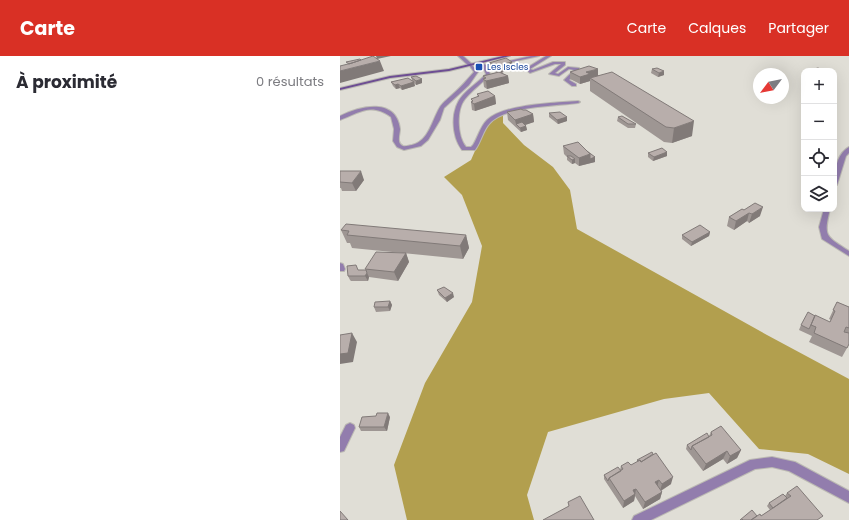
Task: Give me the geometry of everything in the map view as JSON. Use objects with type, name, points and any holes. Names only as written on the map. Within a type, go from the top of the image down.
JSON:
[{"type":"main road","points":[[340,89],[377,80],[482,64],[508,56]]},
{"type":"street","points":[[340,118],[362,109],[380,107],[387,110],[393,116],[396,129],[396,141],[399,146],[404,148],[419,145],[437,120],[442,107],[467,84],[476,72],[472,65],[460,56]]},
{"type":"street","points":[[500,64],[537,56]]},
{"type":"street","points":[[548,56],[527,69],[530,72],[536,71],[554,62],[564,63],[551,72],[551,74],[555,76],[561,74],[568,68],[577,69],[566,80],[574,85]]},
{"type":"street","points":[[482,64],[493,66]]},
{"type":"street","points":[[482,64],[488,74],[462,100],[459,106],[456,133],[460,145],[464,149],[473,149],[479,142],[486,123],[499,114],[525,108],[578,102]]},
{"type":"street","points":[[837,176],[843,156],[849,149]]},
{"type":"street","points":[[826,212],[822,227],[826,239],[849,254]]},
{"type":"street","points":[[340,447],[350,428]]},
{"type":"street","points":[[638,520],[754,464],[772,462],[791,466],[849,497]]},
{"type":"shaded area","points":[[503,114],[503,123],[524,145],[553,167],[570,190],[577,229],[849,379],[849,474],[808,454],[759,449],[709,393],[664,399],[548,432],[527,495],[534,520],[407,520],[394,465],[425,383],[472,302],[482,246],[462,195],[444,177],[471,160],[488,121]]},
{"type":"building","points":[[373,56],[380,61],[340,71],[340,66]]},
{"type":"building","points":[[506,58],[512,62],[500,66],[489,63]]},
{"type":"building","points":[[361,60],[349,64],[346,62]]},
{"type":"building","points":[[589,66],[598,69],[586,72],[590,74],[580,77],[570,72]]},
{"type":"building","points":[[657,68],[664,71],[659,73],[652,69]]},
{"type":"building","points":[[499,72],[508,76],[486,81],[483,79],[486,78],[483,76]]},
{"type":"building","points":[[612,72],[694,121],[674,128],[666,127],[590,78]]},
{"type":"building","points":[[416,76],[422,79],[416,81],[411,77]]},
{"type":"building","points":[[408,78],[414,82],[401,86],[398,84],[395,85],[391,82]]},
{"type":"building","points":[[488,91],[495,96],[474,104],[471,102],[473,101],[471,99],[479,96],[477,94]]},
{"type":"building","points":[[521,109],[533,114],[515,120],[507,112]]},
{"type":"building","points":[[560,112],[567,117],[557,120],[549,113]]},
{"type":"building","points":[[622,116],[636,124],[628,124],[618,117]]},
{"type":"building","points":[[522,122],[526,126],[520,128],[516,124]]},
{"type":"building","points":[[578,142],[590,154],[579,158],[563,146]]},
{"type":"building","points":[[662,148],[667,152],[654,157],[648,153]]},
{"type":"building","points":[[587,151],[595,157],[590,159],[590,154]]},
{"type":"building","points":[[567,156],[571,156],[575,159],[572,160]]},
{"type":"building","points":[[340,171],[361,171],[352,183],[340,182]]},
{"type":"building","points":[[755,203],[763,207],[736,221],[729,217],[742,209],[744,210]]},
{"type":"building","points":[[346,224],[466,235],[460,246],[347,235],[349,231],[341,230]]},
{"type":"building","points":[[700,225],[710,232],[692,242],[682,235]]},
{"type":"building","points":[[376,252],[406,253],[394,272],[365,269]]},
{"type":"building","points":[[356,265],[358,270],[366,270],[367,273],[365,276],[348,276],[347,266]]},
{"type":"building","points":[[444,287],[453,293],[445,298],[437,290]]},
{"type":"building","points":[[390,301],[388,307],[374,307],[375,302]]},
{"type":"building","points":[[837,302],[849,307],[849,328],[846,327],[844,332],[849,333],[849,344],[847,348],[814,333],[816,327],[811,325],[815,315],[830,322]]},
{"type":"building","points":[[808,312],[815,316],[809,329],[801,325]]},
{"type":"building","points":[[352,333],[348,353],[340,354],[340,335]]},
{"type":"building","points":[[377,413],[388,413],[384,427],[359,427],[362,417],[376,416]]},
{"type":"building","points":[[721,426],[741,450],[730,456],[727,451],[706,464],[692,446],[712,435],[711,432]]},
{"type":"building","points":[[707,433],[709,437],[692,446],[691,450],[687,445]]},
{"type":"building","points":[[652,452],[653,454],[641,462],[640,460],[637,460]]},
{"type":"building","points":[[656,453],[673,477],[662,484],[659,480],[655,482],[662,492],[645,502],[636,489],[633,490],[635,494],[624,501],[609,478],[623,469],[621,466],[628,462],[631,465],[640,460],[641,462]]},
{"type":"building","points":[[618,467],[621,471],[609,478],[608,481],[604,475]]},
{"type":"building","points":[[797,486],[823,516],[817,520],[751,520],[760,514],[761,516],[791,496],[787,493]]},
{"type":"building","points":[[783,494],[787,498],[773,508],[769,503]]},
{"type":"building","points":[[580,496],[594,520],[543,520],[569,506],[568,502]]},
{"type":"building","points":[[752,510],[757,516],[751,520],[740,520]]},
{"type":"building","points":[[340,511],[348,520],[340,520]]},
{"type":"place","name":"Les Iscles","points":[[479,67]]}]
